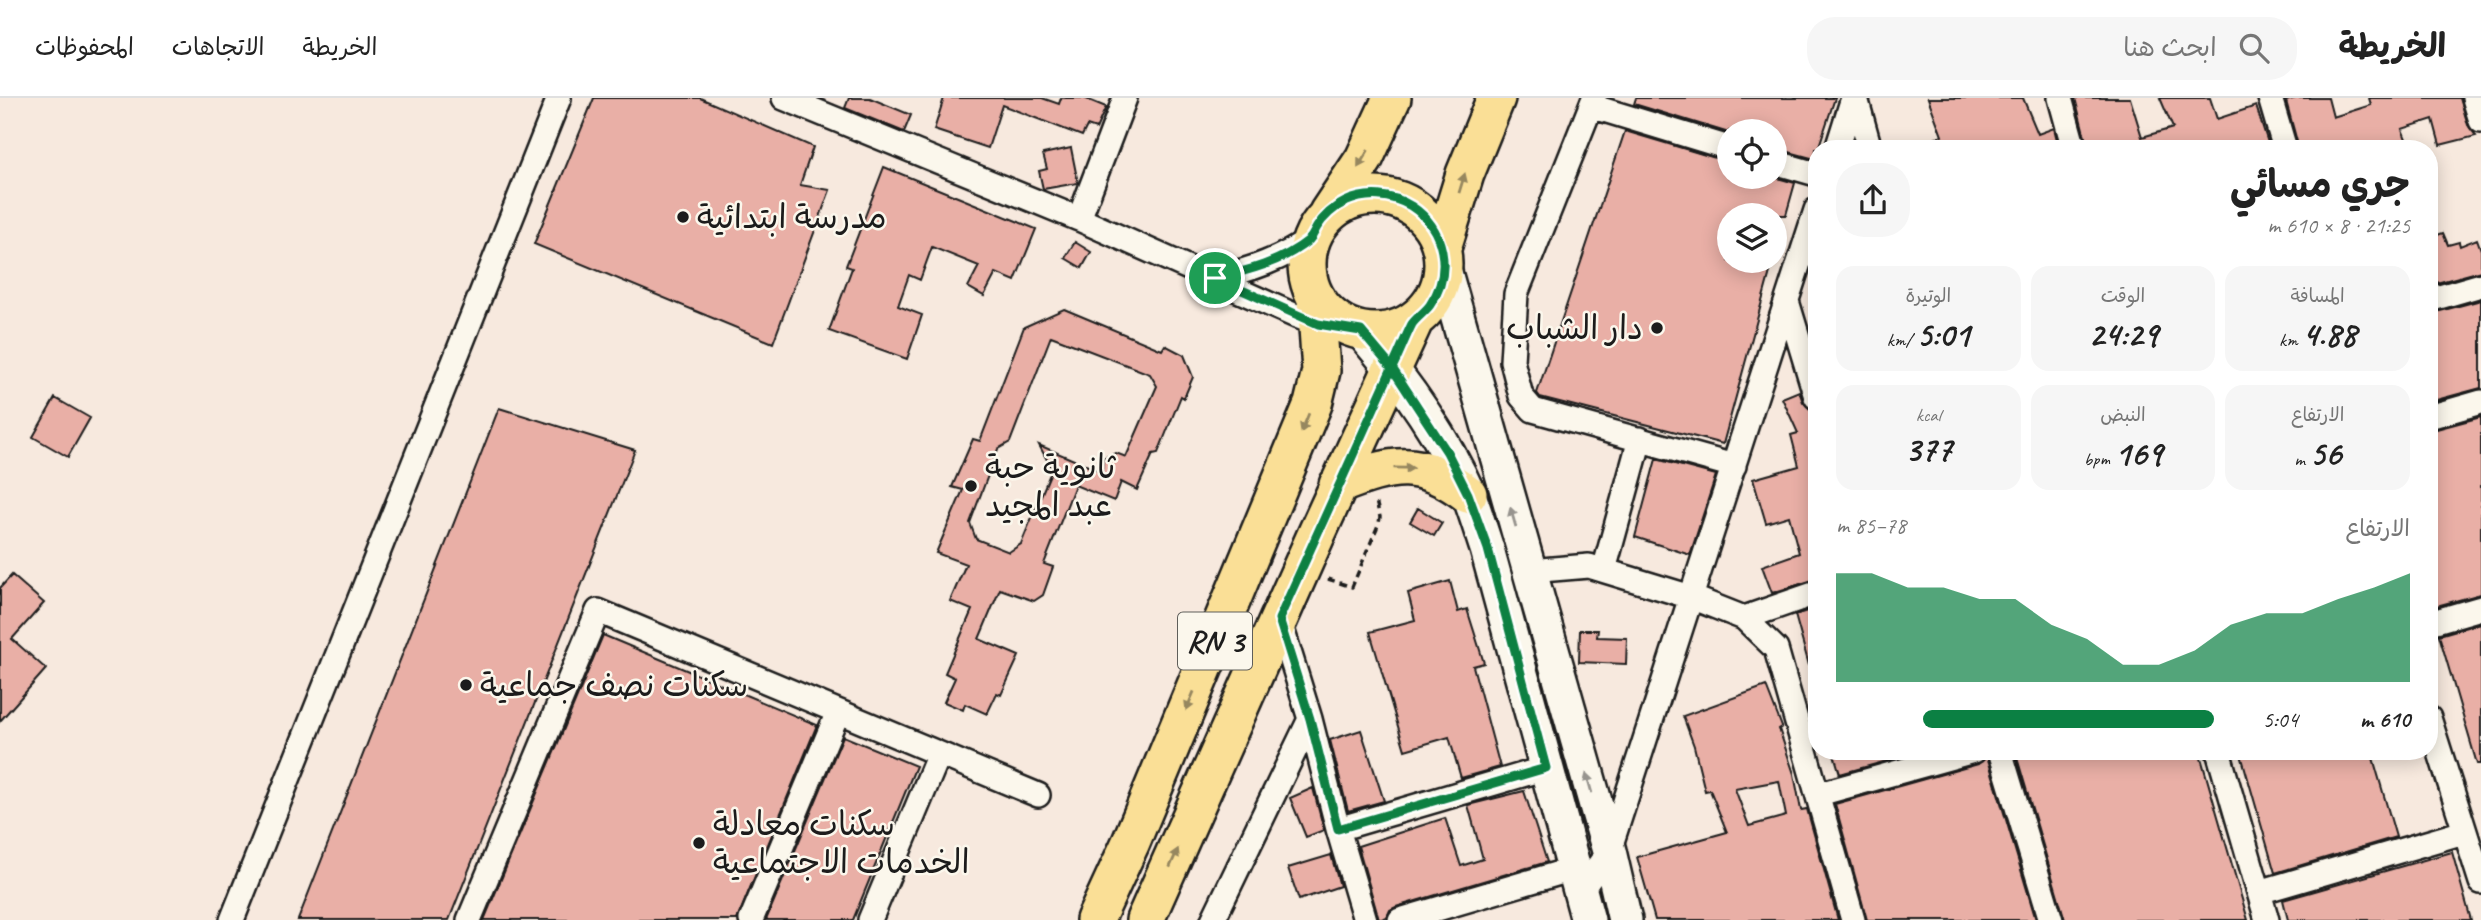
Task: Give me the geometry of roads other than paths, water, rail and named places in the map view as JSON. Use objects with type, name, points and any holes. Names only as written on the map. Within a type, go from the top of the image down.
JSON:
[{"type":"main road","points":[[1392,98],[1364,159],[1319,227],[1307,258],[1317,311],[1326,312],[1339,323],[1358,330],[1379,333],[1397,330],[1414,321],[1429,307],[1439,289],[1443,258],[1465,174],[1496,98]]},
{"type":"main road","points":[[1319,227],[1343,203],[1363,196],[1383,195],[1403,201],[1421,213],[1434,229],[1609,851],[1625,920]]},
{"type":"main road","name":"RN 3","points":[[1095,920],[1131,842],[1313,404],[1321,371],[1317,311]]},
{"type":"main road","name":"RN 3","points":[[1145,920],[1300,570],[1344,483],[1414,321]]},
{"type":"main road","points":[[1358,330],[1392,368],[1447,452],[1468,494],[1488,549],[1580,894]]},
{"type":"main road","points":[[1344,483],[1377,470],[1401,467],[1426,470],[1448,479],[1468,494]]},
{"type":"street","points":[[232,920],[559,98]]},
{"type":"street","points":[[785,98],[1215,278],[1317,311]]},
{"type":"street","points":[[1079,219],[1125,98]]},
{"type":"street","points":[[1840,140],[1854,98]]},
{"type":"street","points":[[1854,98],[1867,140]]},
{"type":"street","points":[[2060,98],[2072,140]]},
{"type":"street","points":[[2270,98],[2282,140]]},
{"type":"street","points":[[2474,98],[2481,121]]},
{"type":"street","points":[[1717,144],[1592,102],[1516,293],[1512,360],[1521,396],[1533,410],[1734,466]]},
{"type":"street","points":[[1787,166],[1808,172]]},
{"type":"street","points":[[1215,278],[1263,265],[1297,248],[1319,227]]},
{"type":"street","points":[[1400,920],[1580,894],[1609,851],[1808,236]]},
{"type":"street","points":[[2438,297],[2481,285]]},
{"type":"street","points":[[1787,301],[1808,371]]},
{"type":"street","points":[[2438,414],[2481,402]]},
{"type":"street","points":[[1604,570],[1640,439]]},
{"type":"street","points":[[1529,571],[1589,566],[1691,597],[1744,618],[1776,649],[1808,757]]},
{"type":"street","points":[[1744,618],[1808,596]]},
{"type":"street","points":[[2438,620],[2481,608]]},
{"type":"street","points":[[469,920],[598,611],[1038,795]]},
{"type":"street","points":[[1279,619],[1310,719],[1365,920]]},
{"type":"street","points":[[751,920],[838,712]]},
{"type":"street","points":[[1213,920],[1310,719]]},
{"type":"street","points":[[2438,747],[2481,882]]},
{"type":"street","points":[[870,920],[939,754]]},
{"type":"street","points":[[1809,760],[1853,920]]},
{"type":"street","points":[[1819,794],[1942,760]]},
{"type":"street","points":[[2003,760],[2052,920]]},
{"type":"street","points":[[2221,760],[2267,920]]},
{"type":"street","points":[[1338,829],[1546,768]]},
{"type":"street","points":[[2259,892],[2464,832]]},
{"type":"place","name":"مدرسة ابتدائية","points":[[683,217]]},
{"type":"place","name":"دار الشباب","points":[[1657,328]]},
{"type":"place","name":"ثانوية حبة عبد المجيد","points":[[971,486]]},
{"type":"place","name":"سكنات نصف جماعية","points":[[466,685]]},
{"type":"place","name":"سكنات معادلة الخدمات الاجتماعية","points":[[699,843]]}]
